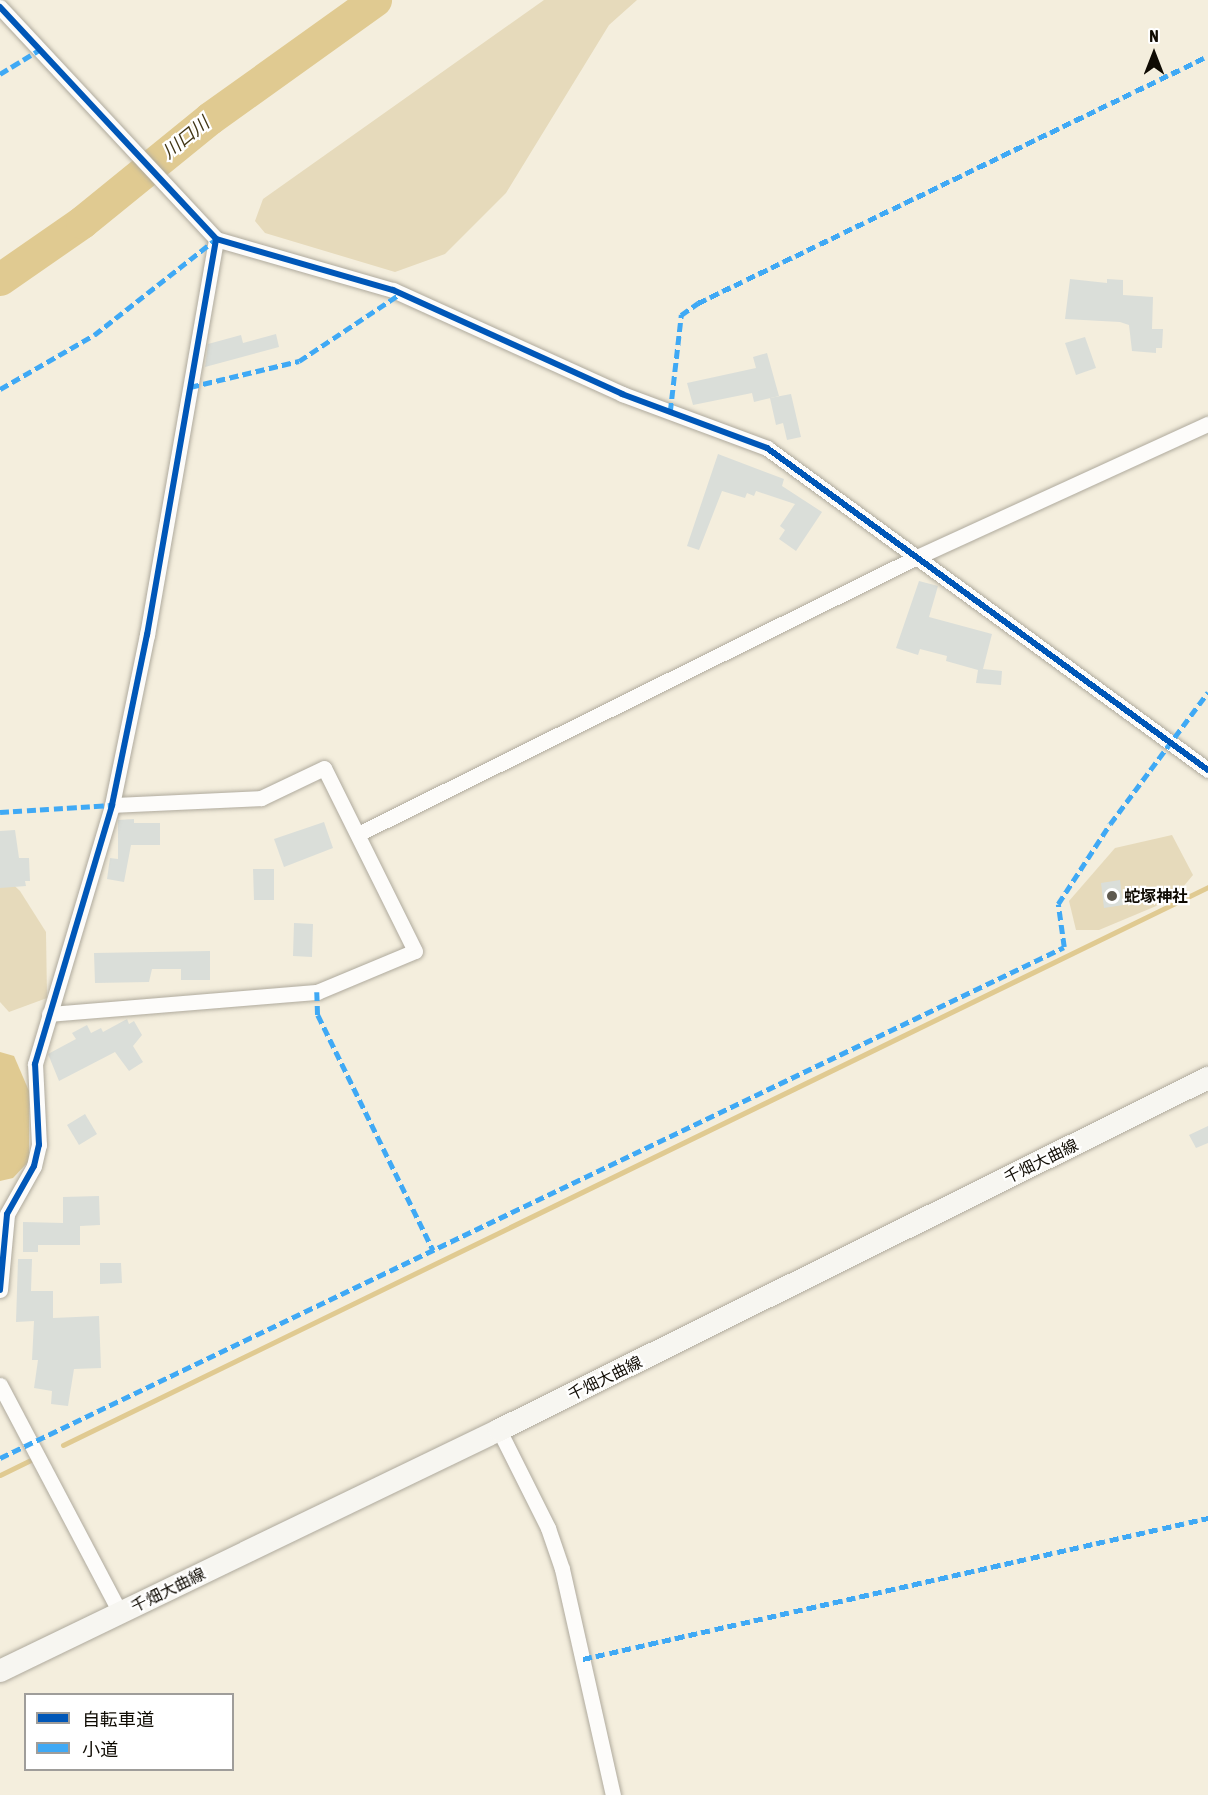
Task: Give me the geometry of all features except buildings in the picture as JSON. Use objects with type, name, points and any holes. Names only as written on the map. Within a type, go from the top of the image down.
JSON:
[{"type":"main road","name":"千畑大曲線","points":[[0,1671],[499,1430],[1208,1078]]},
{"type":"street","points":[[0,7],[216,239],[393,290],[622,394],[767,448],[1208,770]]},
{"type":"street","points":[[0,1290],[8,1214],[34,1166],[39,1145],[35,1064],[112,805],[147,635],[216,239]]},
{"type":"street","points":[[358,834],[917,557],[1208,424]]},
{"type":"street","points":[[49,1014],[317,992],[415,951],[324,768],[261,798],[112,805]]},
{"type":"street","points":[[0,1385],[120,1613]]},
{"type":"street","points":[[499,1430],[548,1528],[562,1569],[613,1795]]},
{"type":"shaded area","points":[[544,0],[637,0],[609,25],[506,193],[445,254],[395,272],[265,233],[255,221],[263,199]]},
{"type":"shaded area","points":[[1172,835],[1193,875],[1173,899],[1099,930],[1076,930],[1069,901],[1115,848]]},
{"type":"shaded area","points":[[0,872],[20,891],[46,932],[47,998],[9,1012],[0,1002]]},
{"type":"shaded area","points":[[0,1052],[14,1056],[29,1091],[29,1161],[13,1178],[0,1181]]},
{"type":"waterway","name":"川口川","points":[[0,279],[82,222],[210,118],[375,0]]},
{"type":"waterway","points":[[63,1445],[1208,887]]},
{"type":"waterway","points":[[0,1475],[33,1459]]},
{"type":"marked path","points":[[0,74],[39,50]]},
{"type":"marked path","points":[[670,412],[681,315],[698,303],[1208,56]]},
{"type":"marked path","points":[[0,389],[94,335],[216,239]]},
{"type":"marked path","points":[[190,387],[299,361],[400,294]]},
{"type":"marked path","points":[[0,1458],[1064,947],[1058,904],[1110,824],[1208,692]]},
{"type":"marked path","points":[[0,812],[112,805]]},
{"type":"marked path","points":[[317,992],[318,1015],[433,1250]]},
{"type":"marked path","points":[[583,1659],[1208,1518]]},
{"type":"cycle path","points":[[0,7],[216,239],[393,290],[622,394],[767,448],[1208,770]]},
{"type":"cycle path","points":[[0,1290],[7,1214],[34,1166],[39,1145],[35,1064],[112,805],[147,635],[216,239]]},
{"type":"place","name":"蛇塚神社","points":[[1112,896]]}]
